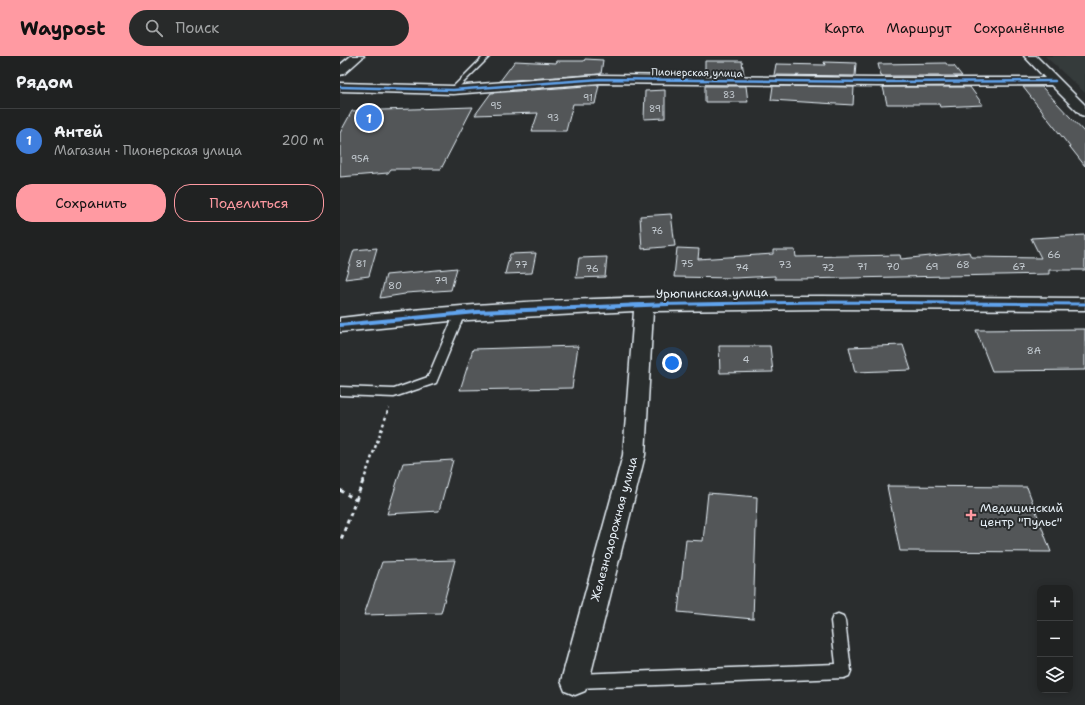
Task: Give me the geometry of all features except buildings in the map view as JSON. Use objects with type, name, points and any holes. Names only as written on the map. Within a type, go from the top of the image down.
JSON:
[{"type":"street","points":[[340,71],[358,56]]},
{"type":"street","points":[[1030,56],[1085,112]]},
{"type":"street","name":"Пионерская улица","points":[[340,86],[453,90],[600,79],[878,82],[1055,81]]},
{"type":"street","name":"Урюпинская улица","points":[[340,326],[390,319],[460,313],[644,304],[1085,304]]},
{"type":"street","name":"Железнодорожная улица","points":[[575,681],[634,455],[644,304]]},
{"type":"lane","points":[[453,90],[487,56]]},
{"type":"lane","points":[[340,391],[394,393],[432,380],[460,313]]},
{"type":"lane","points":[[575,681],[844,671],[838,621]]},
{"type":"path","points":[[340,542],[394,393]]},
{"type":"path","points":[[340,490],[356,500]]},
{"type":"shaded area","points":[[1045,56],[1085,56],[1085,93]]},
{"type":"cycle path","points":[[340,87],[453,90],[600,79],[878,82],[1055,81]]},
{"type":"cycle path","points":[[340,325],[450,314],[691,303],[822,302],[1085,304]]},
{"type":"place","name":"Антей","points":[[369,118]]},
{"type":"place","name":"Медицинский центр \"Пульс\"","points":[[971,515]]}]
